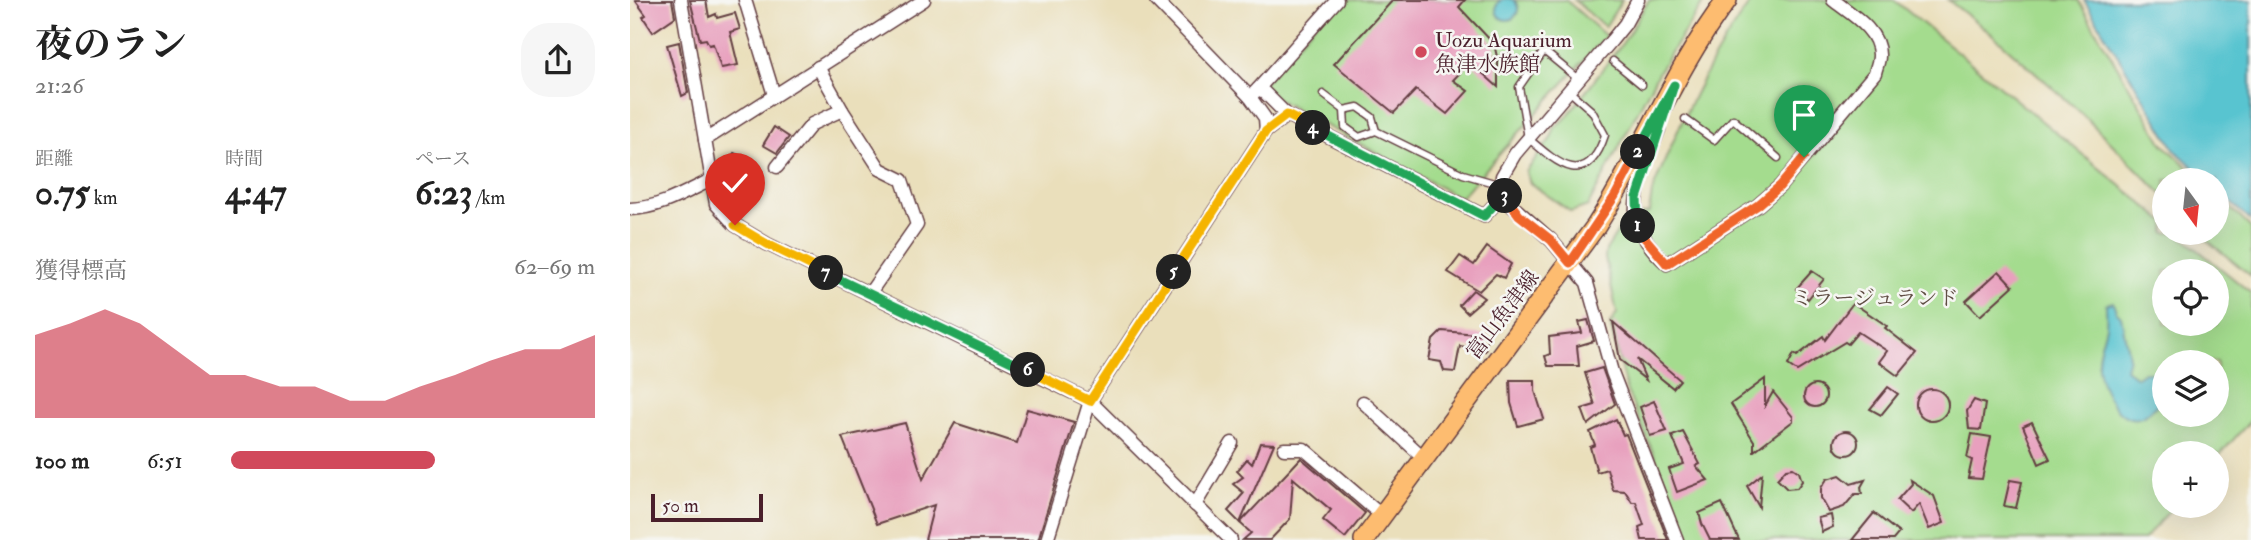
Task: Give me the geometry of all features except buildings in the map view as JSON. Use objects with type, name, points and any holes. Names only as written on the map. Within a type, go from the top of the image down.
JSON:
[{"type":"main road","name":"富山魚津線","points":[[1364,540],[1423,457],[1570,263],[1615,196],[1674,85],[1727,0]]},
{"type":"street","points":[[681,0],[716,204],[735,225],[767,244],[1090,401],[1231,540]]},
{"type":"street","points":[[745,0],[774,95]]},
{"type":"street","points":[[705,140],[924,0]]},
{"type":"street","points":[[1156,0],[1254,93],[1265,118],[1266,131]]},
{"type":"street","points":[[1254,93],[1337,0]]},
{"type":"street","points":[[1638,0],[1625,23],[1515,154],[1502,176],[1502,190],[1519,215],[1551,240],[1587,283],[1612,372],[1677,540]]},
{"type":"street","points":[[1674,85],[1649,156],[1637,198],[1636,212],[1637,224],[1644,237],[1667,264],[1758,205],[1780,186],[1875,74],[1879,56],[1876,38],[1860,20],[1833,0]]},
{"type":"street","points":[[818,67],[880,169],[902,180],[916,225],[869,294]]},
{"type":"street","points":[[1254,93],[1264,92],[1287,115],[1484,216],[1502,190]]},
{"type":"street","points":[[777,167],[811,124],[842,110]]},
{"type":"street","points":[[1048,540],[1090,401],[1266,131],[1287,115]]},
{"type":"street","points":[[630,209],[647,208],[667,202],[711,180]]},
{"type":"street","points":[[1363,402],[1423,457]]},
{"type":"street","points":[[1195,505],[1232,443]]},
{"type":"street","points":[[1284,449],[1304,449],[1381,515]]},
{"type":"lane","points":[[1569,91],[1592,111],[1605,135],[1592,160],[1580,167],[1563,166],[1528,138],[1518,87],[1544,51],[1579,80]]},
{"type":"lane","points":[[1613,61],[1642,85]]},
{"type":"lane","points":[[1323,94],[1343,110],[1345,127],[1359,137],[1376,131],[1502,190]]},
{"type":"lane","points":[[1343,110],[1358,107],[1372,117],[1376,131]]},
{"type":"lane","points":[[1685,120],[1714,140],[1733,119],[1778,158]]},
{"type":"green space","points":[[1336,0],[1566,0],[1606,36],[1460,198],[1258,89]]},
{"type":"green space","points":[[1574,0],[1622,0],[1605,27]]},
{"type":"green space","points":[[1649,0],[1705,0],[1659,71],[1588,206],[1571,212],[1530,183],[1526,172],[1551,138],[1555,127],[1565,119],[1624,41]]},
{"type":"green space","name":"ミラージュランド","points":[[1752,0],[1894,0],[2152,211],[2152,245],[2192,245],[2209,259],[2152,259],[2152,336],[2229,336],[2229,275],[2251,293],[2251,420],[2229,445],[2229,441],[2152,441],[2152,518],[2163,518],[2143,540],[1684,540],[1672,497],[1626,389],[1610,324],[1617,313],[1605,258],[1606,250],[1627,217],[1649,213],[1652,192],[1678,130],[1724,42]]},
{"type":"green space","points":[[1948,0],[2078,0],[2163,144],[2189,168],[2152,168],[2152,184],[2078,110],[1993,35]]},
{"type":"green space","points":[[2230,208],[2251,228],[2251,276],[2213,245],[2230,245]]},
{"type":"water","points":[[1511,-1],[1517,5],[1515,17],[1507,20],[1499,17],[1496,9],[1499,1]]},
{"type":"water","points":[[2084,0],[2251,0],[2251,221],[2230,202],[2230,168],[2194,168],[2175,150]]},
{"type":"water","points":[[2113,302],[2121,316],[2129,357],[2126,369],[2137,377],[2144,372],[2152,372],[2152,409],[2138,418],[2130,418],[2116,408],[2101,381],[2098,361],[2106,326],[2106,304]]},
{"type":"place","name":"Uozu Aquarium 魚津水族館","points":[[1421,52]]},
{"type":"route","points":[[735,225],[767,244],[1090,401],[1266,131],[1287,115],[1484,216],[1504,194],[1519,215],[1551,240],[1570,263],[1615,196],[1674,85],[1649,156],[1637,198],[1636,212],[1637,224],[1644,237],[1667,264],[1758,205],[1780,186],[1804,157]]}]
